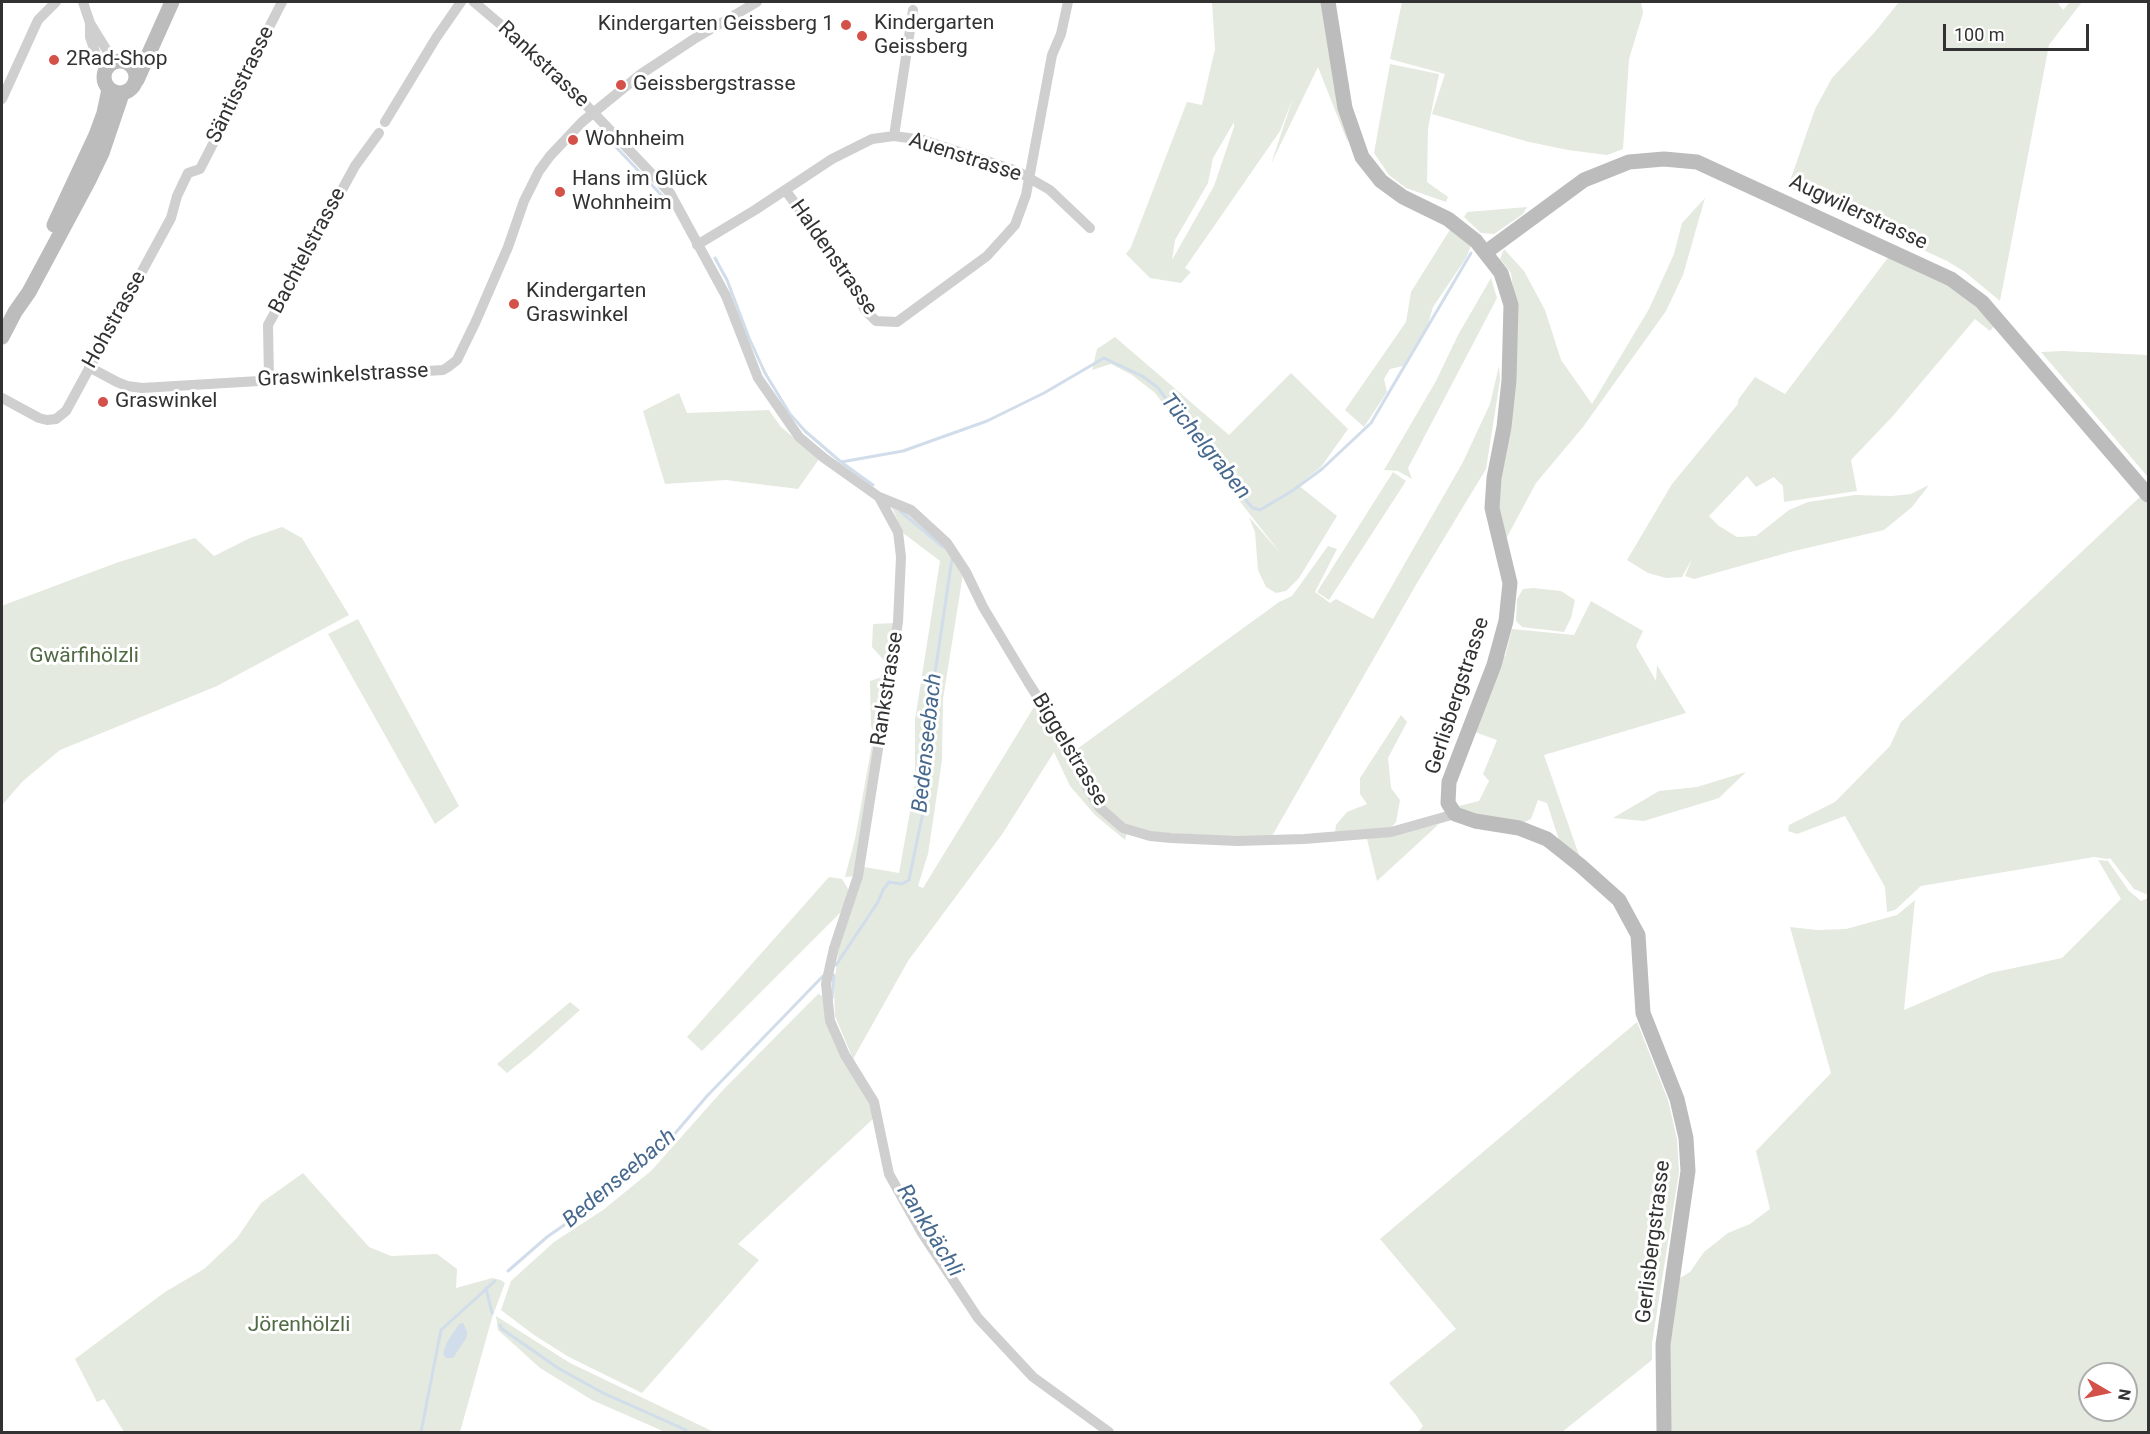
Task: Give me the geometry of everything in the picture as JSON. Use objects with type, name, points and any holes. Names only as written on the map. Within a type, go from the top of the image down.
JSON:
[{"type":"street","points":[[2,99],[38,20],[56,2]]},
{"type":"street","points":[[83,2],[90,23],[114,64],[134,68],[136,80]]},
{"type":"street","points":[[115,91],[104,80],[114,64],[139,51],[172,2]]},
{"type":"street","points":[[115,91],[133,88],[172,2]]},
{"type":"street","name":"Säntisstrasse","points":[[200,169],[282,2]]},
{"type":"street","points":[[385,122],[436,38],[461,2]]},
{"type":"street","name":"Rankstrasse","points":[[474,2],[546,63],[670,193],[726,296],[758,378],[799,437],[879,497],[898,532],[900,557],[898,622],[858,876],[834,948],[826,984],[830,1021],[845,1055],[874,1102],[889,1174],[922,1233],[972,1308],[1033,1377],[1109,1432]]},
{"type":"street","points":[[594,113],[658,62],[757,2]]},
{"type":"street","name":"Haldenstrasse","points":[[786,190],[843,269],[865,310],[876,321],[897,322],[987,256],[1015,225],[1026,195],[1052,54],[1062,34],[1068,2]]},
{"type":"street","name":"Gerlisbergstrasse","points":[[1328,2],[1345,108],[1362,157],[1381,181],[1403,197],[1448,219],[1476,241],[1500,273],[1511,305],[1509,381],[1504,427],[1494,478],[1492,508],[1510,583],[1506,621],[1494,665],[1449,782],[1448,803],[1455,814],[1475,821],[1519,828],[1547,839],[1619,900],[1638,935],[1643,1012],[1677,1099],[1686,1138],[1688,1171],[1663,1344],[1664,1432]]},
{"type":"street","name":"Auenstrasse","points":[[894,136],[913,10]]},
{"type":"street","points":[[2,337],[15,312],[23,286],[115,91]]},
{"type":"street","name":"Graswinkelstrasse","points":[[89,367],[117,382],[136,388],[442,370],[453,364],[460,354],[508,247],[524,201],[539,171],[569,135],[594,113]]},
{"type":"street","name":"Bachtelstrasse","points":[[269,380],[268,325],[355,166],[379,132]]},
{"type":"street","name":"Auenstrasse","points":[[698,245],[832,159],[861,143],[894,136],[923,140],[1017,171],[1050,190],[1090,228]]},
{"type":"street","name":"Augwilerstrasse","points":[[1486,252],[1584,180],[1629,162],[1664,159],[1697,162],[1951,279],[1982,302],[2148,495]]},
{"type":"street","name":"Hohstrasse","points":[[2,398],[39,418],[56,419],[66,411],[171,218],[177,196],[188,173],[200,169]]},
{"type":"street","name":"Biggelstrasse","points":[[879,497],[911,510],[947,543],[966,572],[983,607],[1028,682],[1071,749],[1086,785],[1099,807],[1130,831],[1171,838],[1237,841],[1304,839],[1391,832],[1455,814]]},
{"type":"green space","points":[[1212,2],[1325,2],[1348,143],[1318,67],[1271,164],[1293,98],[1280,131],[1185,268],[1191,272],[1181,283],[1150,278],[1126,254],[1131,247],[1187,102],[1202,105],[1215,49]],"holes":[[[1234,122],[1214,186],[1172,260],[1175,240],[1208,183],[1213,158]]]},
{"type":"green space","points":[[1402,2],[1641,2],[1643,13],[1629,59],[1623,149],[1607,155],[1568,150],[1529,142],[1432,114],[1445,74],[1390,59]]},
{"type":"green space","points":[[1899,2],[2057,2],[2063,10],[2070,2],[2082,2],[2049,45],[2000,301],[1965,272],[1947,261],[1788,187],[1815,109],[1832,78]]},
{"type":"green space","points":[[1390,64],[1439,74],[1428,128],[1427,182],[1448,197],[1446,202],[1406,188],[1389,175],[1374,153]]},
{"type":"green space","points":[[1705,198],[1683,275],[1666,311],[1583,427],[1536,483],[1506,539],[1496,507],[1515,305],[1511,273],[1500,259],[1504,249],[1524,271],[1545,310],[1561,360],[1592,404],[1649,309],[1674,254],[1682,223]]},
{"type":"green space","points":[[1527,207],[1523,214],[1494,234],[1481,233],[1464,217],[1467,212]]},
{"type":"green space","points":[[1451,228],[1472,243],[1466,258],[1433,307],[1428,324],[1403,366],[1390,369],[1384,379],[1387,392],[1364,427],[1345,410],[1406,322],[1411,292]]},
{"type":"green space","points":[[1890,255],[1957,290],[1996,324],[1990,331],[1975,319],[1892,417],[1851,460],[1857,491],[1784,502],[1783,486],[1774,477],[1756,487],[1747,476],[1709,516],[1719,526],[1737,537],[1756,536],[1789,510],[1808,502],[1855,495],[1911,494],[1929,485],[1912,507],[1884,530],[1790,552],[1694,579],[1685,576],[1692,559],[1682,577],[1666,578],[1648,573],[1627,560],[1672,484],[1738,404],[1738,400],[1755,377],[1785,394]]},
{"type":"green space","points":[[1491,278],[1497,298],[1408,468],[1412,479],[1398,471],[1384,470],[1436,381],[1458,335]]},
{"type":"green space","points":[[1115,337],[1229,435],[1291,373],[1348,429],[1321,467],[1298,485],[1337,516],[1299,578],[1286,591],[1276,593],[1266,587],[1258,570],[1255,532],[1249,517],[1281,554],[1155,393],[1132,375],[1111,364],[1092,370],[1097,349]]},
{"type":"green space","points":[[2041,352],[2148,355],[2148,477]]},
{"type":"green space","points":[[1499,366],[1500,380],[1486,469],[1417,583],[1272,836],[1239,837],[1151,832],[1126,824],[1102,804],[1089,783],[1077,749],[1279,602],[1292,596],[1328,546],[1337,549],[1315,592],[1330,603],[1336,599],[1373,619],[1463,462],[1490,404]]},
{"type":"green space","points":[[679,393],[687,413],[769,410],[781,427],[819,459],[798,489],[726,480],[665,484],[643,411]]},
{"type":"green space","points":[[1393,472],[1406,481],[1329,600],[1317,592]]},
{"type":"green space","points":[[2143,494],[2148,500],[2148,895],[2134,889],[2110,858],[2094,857],[1921,886],[1895,910],[1887,912],[1885,887],[1845,816],[1797,834],[1788,831],[1789,825],[1835,802],[1890,746],[1901,722]]},
{"type":"green space","points":[[891,505],[908,513],[945,545],[963,574],[943,699],[942,760],[928,854],[918,886],[923,888],[1037,702],[1068,750],[1083,786],[1127,833],[1125,840],[1095,815],[1070,786],[1054,752],[1003,833],[908,961],[853,1059],[835,1016],[834,986],[839,947],[864,867],[899,873],[915,784],[915,720],[940,561],[903,533]]},
{"type":"green space","name":"Gwärfihölzli","points":[[282,527],[302,538],[349,615],[217,686],[60,750],[23,781],[2,805],[2,608],[4,605],[116,563],[195,538],[214,556],[250,538]]},
{"type":"green space","points":[[1523,589],[1561,591],[1575,600],[1571,618],[1564,632],[1522,627],[1516,621],[1517,599]]},
{"type":"green space","points":[[1591,601],[1643,631],[1636,646],[1656,681],[1657,665],[1686,713],[1544,755],[1580,858],[1560,843],[1547,803],[1538,800],[1531,819],[1520,824],[1476,819],[1455,807],[1479,801],[1489,781],[1483,774],[1497,740],[1475,732],[1503,655],[1505,657],[1512,629],[1574,635]]},
{"type":"green space","points":[[358,619],[459,806],[435,824],[328,634]]},
{"type":"green space","points":[[896,623],[889,666],[872,647],[873,624]]},
{"type":"green space","points":[[888,675],[855,876],[845,877],[855,839],[874,733],[871,726],[870,681]]},
{"type":"green space","points":[[1401,715],[1407,722],[1388,758],[1391,788],[1400,800],[1396,822],[1391,828],[1335,833],[1336,825],[1347,812],[1367,804],[1360,794],[1360,778]]},
{"type":"green space","points":[[1746,772],[1719,798],[1644,821],[1613,818],[1659,791],[1697,787]]},
{"type":"green space","points":[[1439,824],[1377,881],[1367,839]]},
{"type":"green space","points":[[2098,860],[2108,861],[2129,891],[2141,901],[2148,898],[2148,1432],[1664,1432],[1670,1284],[1690,1272],[1704,1252],[1728,1233],[1750,1224],[1770,1209],[1756,1151],[1831,1073],[1790,927],[1817,930],[1846,929],[1897,915],[1915,900],[1904,1010],[1990,973],[2062,958],[2121,899]]},
{"type":"green space","points":[[829,877],[842,879],[850,892],[845,908],[702,1051],[687,1037]]},
{"type":"green space","points":[[818,994],[825,997],[828,1022],[871,1103],[874,1118],[738,1244],[759,1260],[642,1393],[569,1357],[534,1335],[501,1310],[511,1281],[554,1242],[603,1210],[651,1171],[723,1090]]},
{"type":"green space","points":[[570,1002],[580,1010],[532,1053],[507,1073],[497,1064]]},
{"type":"green space","points":[[1637,1022],[1668,1100],[1677,1139],[1679,1172],[1652,1343],[1652,1360],[1562,1432],[1418,1432],[1423,1426],[1389,1383],[1456,1329],[1380,1239]]},
{"type":"green space","name":"Jörenhölzli","points":[[303,1173],[369,1247],[391,1256],[437,1254],[457,1269],[456,1288],[492,1278],[505,1283],[492,1318],[460,1432],[124,1432],[104,1399],[97,1402],[75,1359],[165,1292],[204,1269],[237,1238],[261,1203]]},
{"type":"green space","points":[[496,1316],[570,1363],[714,1432],[665,1432],[592,1400],[540,1368],[498,1330]]},
{"type":"shaded area","points":[[463,1323],[467,1337],[453,1358],[446,1358],[443,1354],[447,1342],[459,1324]]},
{"type":"waterway","name":"Bedenseebach","points":[[552,77],[574,100]]},
{"type":"waterway","name":"Bedenseebach","points":[[599,129],[666,200]]},
{"type":"waterway","name":"Tüchelgraben","points":[[841,462],[903,451],[987,421],[1044,393],[1104,358],[1142,376],[1157,387],[1249,504],[1260,510],[1292,491],[1322,469],[1371,423],[1471,253]]},
{"type":"waterway","name":"Bedenseebach","points":[[715,258],[727,280],[765,373],[790,414],[805,431],[841,462],[873,485]]},
{"type":"waterway","name":"Bedenseebach","points":[[900,511],[943,547]]},
{"type":"waterway","name":"Bedenseebach","points":[[836,965],[889,882],[902,884],[909,880],[930,770],[931,747],[928,720],[952,559]]},
{"type":"waterway","name":"Rankbächli","points":[[832,998],[834,975]]},
{"type":"waterway","name":"Bedenseebach","points":[[508,1271],[547,1237],[610,1193],[660,1151],[707,1096],[823,976]]},
{"type":"waterway","name":"Bedenseebach","points":[[421,1432],[441,1330],[495,1281]]},
{"type":"waterway","points":[[486,1288],[492,1313]]},
{"type":"waterway","points":[[500,1325],[502,1329],[558,1368],[603,1393],[686,1430]]},
{"type":"place","name":"Kindergarten Geissberg 1","points":[[846,25]]},
{"type":"place","name":"Kindergarten Geissberg","points":[[862,36]]},
{"type":"place","name":"2Rad-Shop","points":[[54,60]]},
{"type":"place","name":"Geissbergstrasse","points":[[621,85]]},
{"type":"place","name":"Wohnheim","points":[[573,140]]},
{"type":"place","name":"Hans im Glück Wohnheim","points":[[560,192]]},
{"type":"place","name":"Kindergarten Graswinkel","points":[[514,304]]},
{"type":"place","name":"Graswinkel","points":[[103,402]]}]
